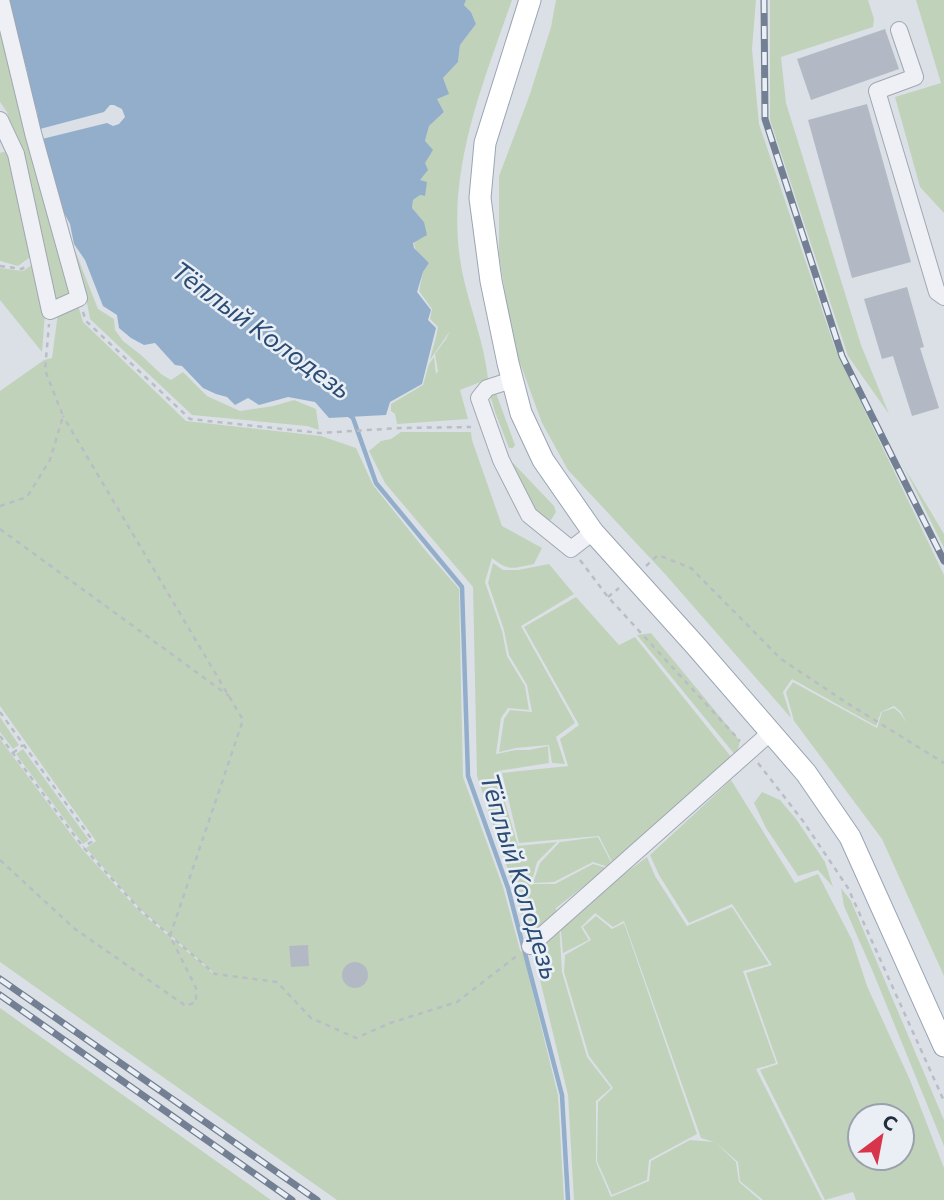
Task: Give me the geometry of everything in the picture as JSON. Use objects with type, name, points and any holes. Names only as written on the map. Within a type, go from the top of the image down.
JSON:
[{"type":"main road","points":[[530,0],[485,143],[480,198],[491,281],[521,413],[543,460],[593,532],[806,773],[850,836],[944,1046]]},
{"type":"street","points":[[0,120],[16,154],[50,311],[79,299],[33,133],[1,0]]},
{"type":"street","points":[[899,30],[915,77],[877,90],[937,292],[944,297]]},
{"type":"street","points":[[512,380],[487,388],[478,398],[501,460],[529,515],[571,549],[593,532]]},
{"type":"street","points":[[524,950],[771,732]]},
{"type":"path","points":[[0,266],[22,269],[38,255]]},
{"type":"path","points":[[79,299],[86,321],[190,418],[320,433],[400,428],[489,427]]},
{"type":"path","points":[[0,860],[75,929],[186,1006],[196,1002],[196,988],[170,936],[243,720],[63,416],[45,370],[50,311]]},
{"type":"path","points":[[0,506],[27,498],[50,460],[63,416]]},
{"type":"path","points":[[0,528],[230,697]]},
{"type":"path","points":[[571,549],[608,597],[749,751],[803,821],[848,888],[944,1101]]},
{"type":"path","points":[[608,597],[658,555],[691,568],[781,659],[944,763]]},
{"type":"path","points":[[0,712],[93,841],[83,847]]},
{"type":"path","points":[[0,736],[83,847],[140,910],[170,936],[215,974],[277,982],[311,1018],[356,1038],[390,1023],[457,1002],[524,950]]},
{"type":"path","points":[[13,753],[23,745]]},
{"type":"green space","points":[[466,0],[512,0],[470,127],[459,192],[457,225],[460,259],[488,379],[460,390],[468,419],[397,424],[391,404],[423,385],[434,357],[436,374],[438,371],[435,354],[450,331],[430,360],[438,327],[430,319],[432,309],[419,291],[423,272],[429,263],[415,248],[415,240],[424,222],[412,208],[413,200],[420,195],[425,196],[420,180],[425,163],[425,141],[429,126],[444,112],[437,99],[443,78],[458,62],[460,45],[476,24],[471,12],[464,5]]},
{"type":"green space","points":[[556,0],[756,0],[752,49],[759,124],[836,351],[944,575],[944,976],[882,839],[794,721],[786,692],[793,682],[877,728],[882,712],[894,708],[906,722],[901,712],[894,706],[881,712],[876,726],[792,679],[783,692],[791,718],[665,574],[568,470],[542,423],[512,341],[499,254],[499,176],[530,94],[551,27]]},
{"type":"green space","points":[[770,0],[868,0],[874,19],[873,27],[781,57],[786,103],[861,345],[889,414],[848,356],[770,120]]},
{"type":"green space","points":[[916,0],[944,0],[944,213],[920,187],[895,97],[941,83]]},
{"type":"green space","points":[[0,16],[75,294],[54,304],[7,112],[0,102]]},
{"type":"green space","points":[[10,150],[33,255],[18,266],[0,261],[0,153]]},
{"type":"green space","points":[[74,248],[98,309],[114,319],[115,330],[123,341],[161,374],[171,380],[183,372],[207,396],[240,411],[294,400],[316,409],[319,430],[307,426],[192,415],[90,319],[70,255]]},
{"type":"green space","points":[[35,263],[45,314],[42,352],[0,300],[0,268],[23,271]]},
{"type":"green space","points":[[78,305],[83,322],[186,421],[321,436],[356,448],[373,485],[459,589],[463,777],[503,887],[523,953],[558,1095],[564,1200],[337,1200],[0,962],[0,739],[82,849],[139,911],[215,975],[140,909],[86,848],[96,841],[0,706],[0,391],[44,360],[52,358],[58,313]]},
{"type":"green space","points":[[496,393],[515,445],[513,448],[509,448],[495,412],[490,395]]},
{"type":"green space","points":[[401,432],[471,432],[502,526],[542,548],[534,564],[521,567],[507,567],[492,558],[485,582],[502,631],[507,656],[525,686],[529,710],[508,708],[501,718],[496,754],[548,746],[549,763],[498,771],[518,846],[557,842],[537,862],[531,884],[555,884],[593,864],[607,868],[556,908],[556,919],[530,944],[477,776],[473,587],[385,483],[369,451],[381,441],[391,439]]},
{"type":"green space","points":[[513,463],[554,506],[556,512],[551,520],[545,520],[539,515],[512,472],[510,466]]},
{"type":"green space","points":[[904,467],[944,534],[944,548]]},
{"type":"green space","points":[[493,563],[503,570],[549,564],[574,594],[521,626],[575,723],[556,737],[565,764],[552,763],[549,745],[499,752],[504,719],[510,710],[532,712],[527,685],[509,655],[504,630],[488,583]]},
{"type":"green space","points":[[576,597],[619,645],[635,637],[732,758],[613,864],[599,836],[519,843],[502,773],[568,766],[560,739],[579,725],[524,627]]},
{"type":"green space","points":[[651,633],[740,741],[736,756],[637,635]]},
{"type":"green space","points":[[0,717],[19,745],[13,749],[0,732]]},
{"type":"green space","points":[[23,749],[89,840],[83,844],[16,754]]},
{"type":"green space","points":[[731,780],[795,883],[818,874],[852,940],[867,986],[910,1080],[944,1168],[944,1200],[856,1200],[853,1192],[825,1200],[760,1070],[778,1064],[746,973],[772,965],[732,904],[689,923],[659,875],[650,855]]},
{"type":"green space","points":[[762,792],[780,800],[796,819],[825,862],[833,887],[818,870],[798,876],[766,828],[754,803]]},
{"type":"green space","points":[[598,837],[612,864],[608,867],[593,862],[554,882],[533,883],[540,863],[560,842]]},
{"type":"green space","points":[[647,857],[655,876],[687,926],[732,907],[769,964],[743,971],[776,1063],[756,1069],[822,1200],[763,1200],[740,1181],[738,1162],[715,1142],[736,1162],[739,1182],[760,1200],[574,1200],[568,1095],[532,947],[559,922],[562,972],[587,1057],[611,1088],[596,1101],[596,1162],[611,1197],[649,1181],[651,1161],[690,1140],[714,1142],[701,1138],[624,921],[613,927],[595,913],[581,927],[589,940],[563,953],[560,922]]},
{"type":"green space","points":[[841,888],[851,901],[944,1120],[944,1146],[844,906]]},
{"type":"green space","points":[[596,916],[612,929],[624,923],[697,1134],[649,1160],[647,1180],[612,1195],[597,1161],[598,1102],[613,1088],[589,1056],[564,972],[565,955],[591,940],[583,927]]},
{"type":"green space","points":[[0,1008],[271,1200],[0,1200]]},
{"type":"water","points":[[9,0],[466,0],[464,5],[471,12],[476,24],[460,45],[458,62],[443,78],[449,94],[437,99],[444,112],[429,126],[425,141],[433,150],[425,163],[428,170],[420,180],[427,182],[425,196],[420,195],[413,200],[412,208],[424,222],[427,235],[413,243],[414,248],[429,263],[423,272],[417,292],[431,310],[428,320],[436,328],[422,384],[390,402],[386,415],[329,418],[315,402],[288,397],[259,405],[248,398],[235,405],[227,397],[203,388],[182,366],[175,365],[155,343],[144,345],[119,328],[117,315],[103,306],[85,260],[74,244],[70,224],[62,209],[37,111],[27,85],[28,74]]},
{"type":"pier","points":[[110,105],[122,109],[125,117],[119,124],[113,126],[107,123],[42,139],[40,129],[104,112]]},
{"type":"building","points":[[885,29],[899,69],[811,100],[797,59]]},
{"type":"building","points":[[867,104],[911,262],[852,278],[808,120]]},
{"type":"building","points":[[907,287],[924,347],[920,348],[939,408],[912,416],[893,356],[882,359],[864,299]]},
{"type":"building","points":[[308,945],[309,966],[291,967],[289,946]]},
{"type":"building","points":[[355,962],[364,966],[368,975],[364,984],[355,988],[346,984],[342,975],[346,966]]},
{"type":"waterway","name":"Тёплый Колодезь","points":[[349,415],[353,418],[376,483],[462,587],[468,776],[508,888],[562,1095],[568,1200]]},
{"type":"railway","points":[[764,0],[765,119],[842,356],[944,561]]},
{"type":"railway","points":[[0,979],[317,1200]]},
{"type":"railway","points":[[0,995],[292,1200]]}]
